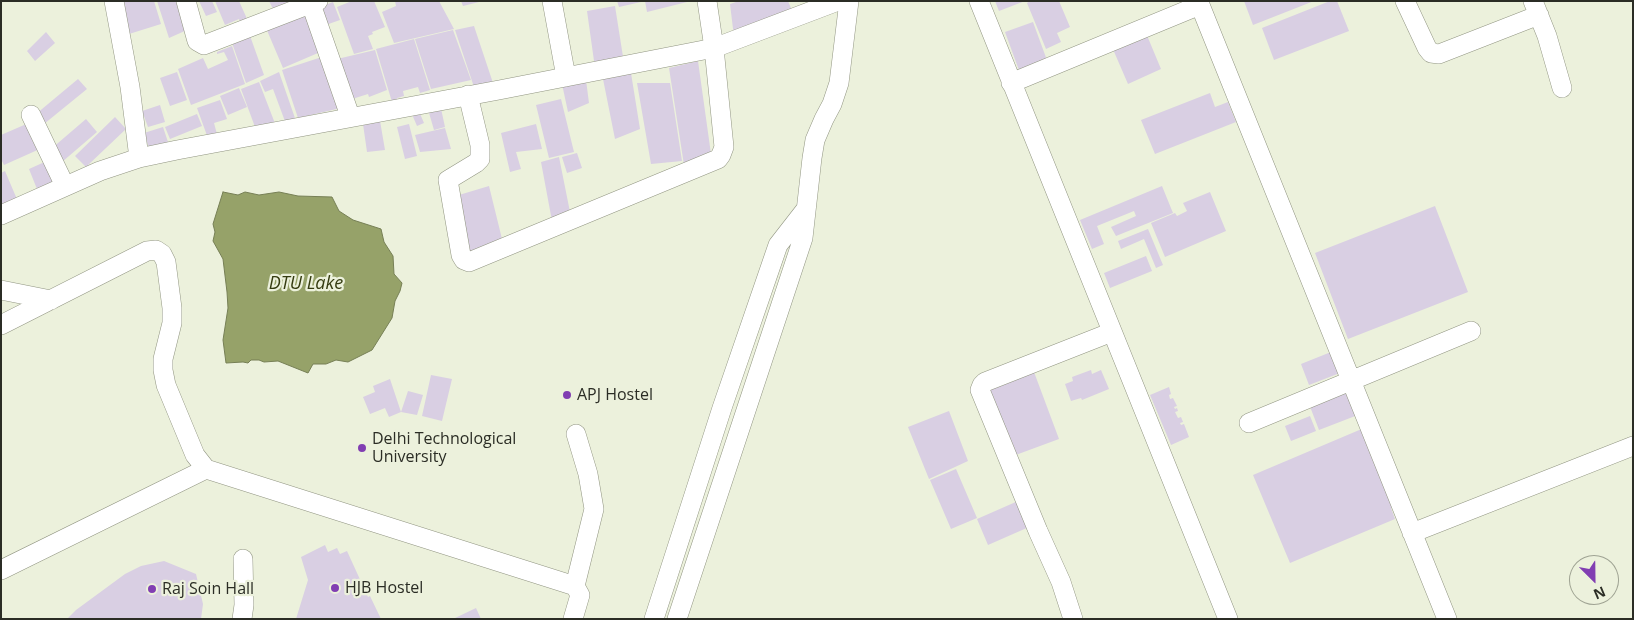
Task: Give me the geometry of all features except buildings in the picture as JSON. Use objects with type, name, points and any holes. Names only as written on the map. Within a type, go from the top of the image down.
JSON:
[{"type":"street","points":[[114,1],[130,87],[139,158]]},
{"type":"street","points":[[186,1],[197,41],[204,45],[314,2],[350,116]]},
{"type":"street","points":[[552,1],[566,77]]},
{"type":"street","points":[[468,95],[480,146],[480,159],[449,178],[448,182],[461,255],[464,260],[469,262],[718,159],[724,147],[714,48],[707,1]]},
{"type":"street","points":[[1,215],[100,171],[139,158],[350,116],[714,48],[838,1]]},
{"type":"street","points":[[677,619],[803,238],[815,140],[832,104],[839,83],[849,1]]},
{"type":"street","points":[[979,1],[1228,619]]},
{"type":"street","points":[[1406,1],[1427,48],[1431,53],[1439,54],[1536,8],[1562,88]]},
{"type":"street","points":[[1011,83],[1199,3],[1447,619]]},
{"type":"street","points":[[31,115],[65,186]]},
{"type":"street","points":[[654,619],[722,408],[778,245],[806,208]]},
{"type":"street","points":[[1,325],[148,251],[156,250],[162,254],[166,262],[172,308],[172,323],[163,359],[166,385],[195,455],[206,469],[574,586],[580,595],[573,619]]},
{"type":"street","points":[[1,290],[51,300]]},
{"type":"street","points":[[1249,423],[1471,331]]},
{"type":"street","points":[[1073,619],[1061,582],[980,390],[985,382],[1112,332]]},
{"type":"street","points":[[574,586],[594,509],[588,474],[576,434]]},
{"type":"street","points":[[1412,533],[1633,446]]},
{"type":"street","points":[[1,570],[206,469]]},
{"type":"street","points":[[242,559],[244,605],[242,619]]},
{"type":"water","name":"DTU Lake","points":[[223,192],[238,195],[245,192],[259,195],[279,192],[298,196],[332,197],[339,211],[353,220],[381,229],[384,242],[393,256],[394,274],[402,283],[395,301],[392,318],[372,350],[348,362],[336,360],[326,364],[313,364],[308,373],[278,361],[264,362],[251,360],[248,363],[226,363],[223,340],[228,308],[227,292],[223,259],[213,241],[215,232],[213,224]]},
{"type":"place","name":"APJ Hostel","points":[[567,395]]},
{"type":"place","name":"Delhi Technological University","points":[[362,448]]},
{"type":"place","name":"HJB Hostel","points":[[335,588]]},
{"type":"place","name":"Raj Soin Hall","points":[[152,589]]}]
